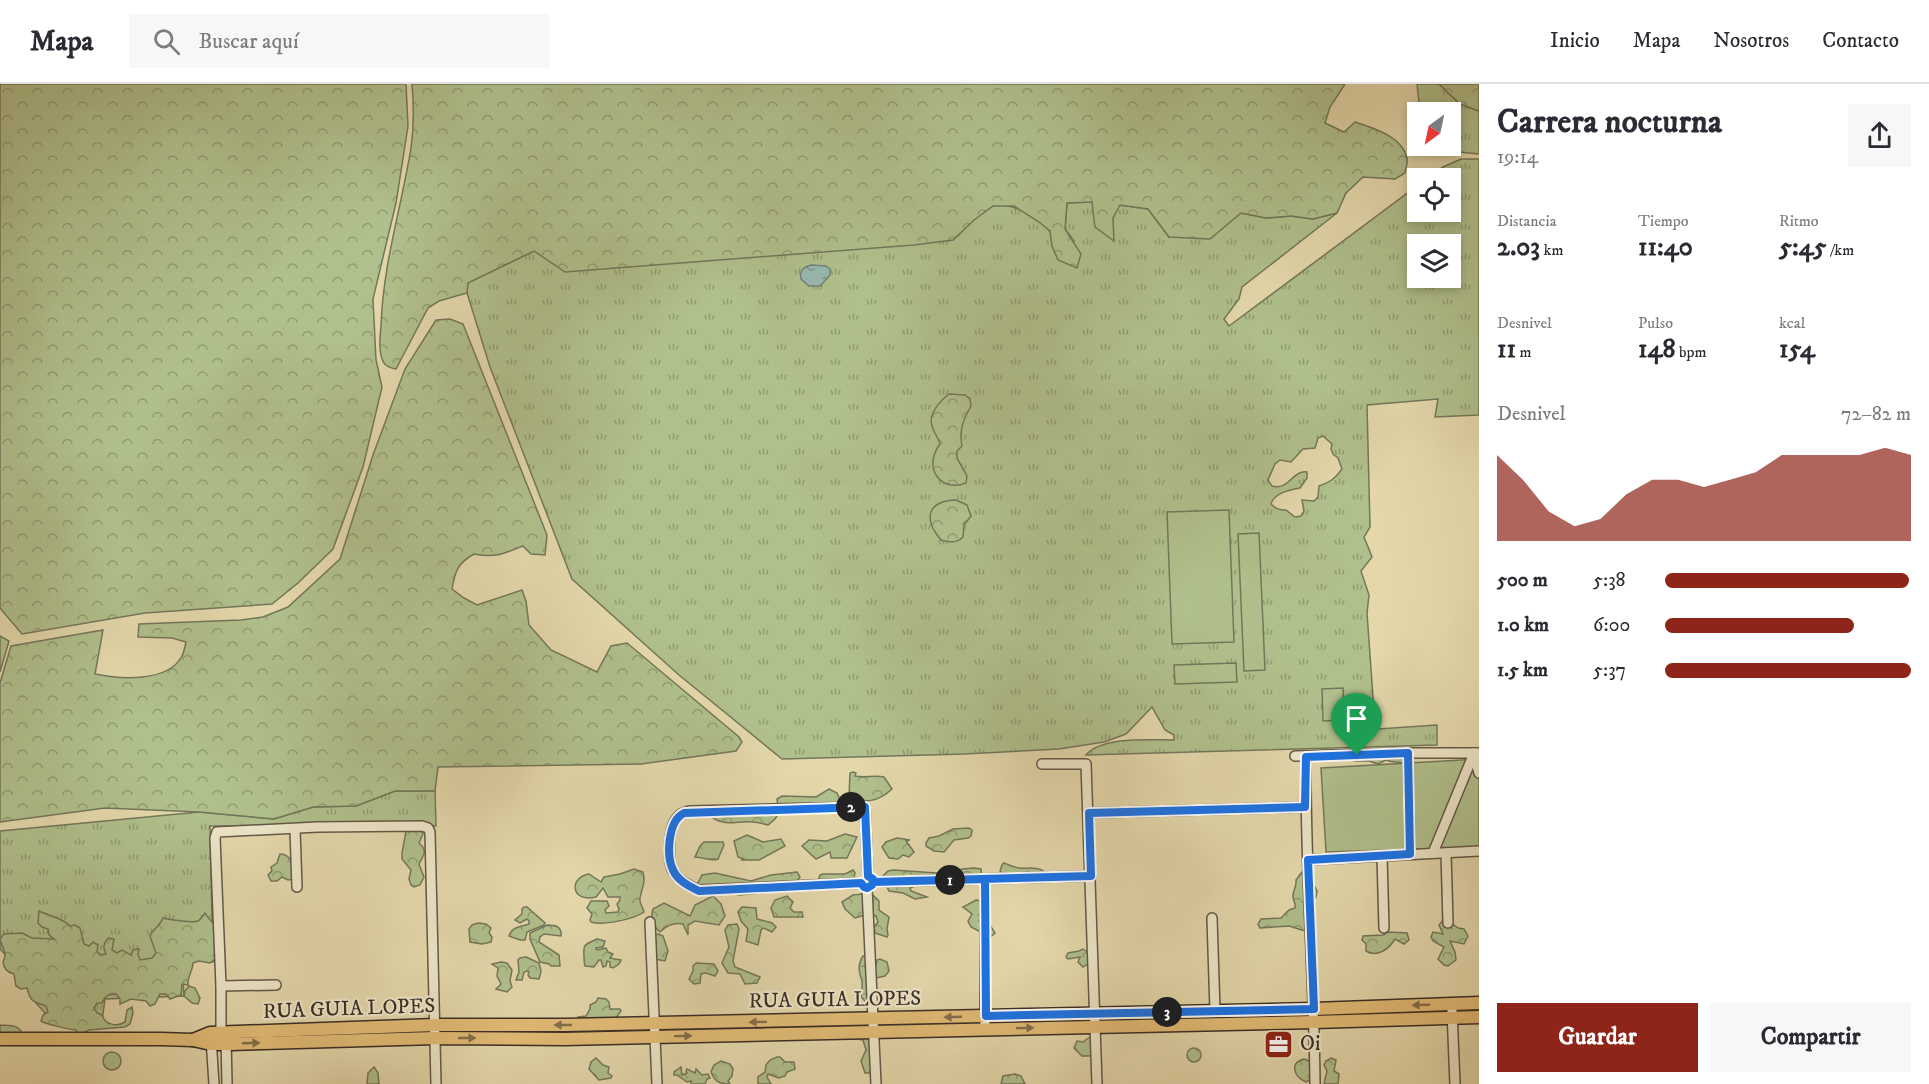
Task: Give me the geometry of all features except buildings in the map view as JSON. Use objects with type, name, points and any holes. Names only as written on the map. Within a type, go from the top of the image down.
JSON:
[{"type":"main road","name":"RUA GUIA LOPES","points":[[0,1039],[194,1040],[219,1037],[435,1032],[655,1023],[874,1025],[985,1029],[1215,1011],[1479,1002]]},
{"type":"main road","name":"RUA GUIA LOPES","points":[[435,1032],[655,1036],[874,1025],[986,1016],[1095,1020],[1315,1022],[1479,1017]]},
{"type":"street","points":[[1408,753],[1410,854]]},
{"type":"street","points":[[1295,756],[1476,753]]},
{"type":"street","points":[[1476,753],[1479,773]]},
{"type":"street","points":[[1433,853],[1476,753]]},
{"type":"street","points":[[1306,757],[1305,807],[1315,1022],[1315,1084]]},
{"type":"street","points":[[1042,764],[1086,764],[1097,1084]]},
{"type":"street","points":[[876,1084],[867,882],[865,807],[690,811],[679,815],[673,823],[669,846],[672,870],[684,884],[699,891],[867,882],[1091,876]]},
{"type":"street","points":[[1089,813],[1305,807]]},
{"type":"street","points":[[214,1084],[221,986],[215,838],[217,832],[318,827],[422,826],[428,828],[430,832],[436,1084]]},
{"type":"street","points":[[295,829],[297,888]]},
{"type":"street","points":[[1308,860],[1479,851]]},
{"type":"street","points":[[1446,853],[1448,923]]},
{"type":"street","points":[[1382,856],[1384,928]]},
{"type":"street","points":[[985,879],[985,1029]]},
{"type":"street","points":[[1212,918],[1215,1011]]},
{"type":"street","points":[[650,922],[657,1084]]},
{"type":"street","points":[[221,986],[276,985]]},
{"type":"street","points":[[1452,1004],[1455,1084]]},
{"type":"street","points":[[219,1037],[227,1084]]},
{"type":"green space","points":[[0,84],[406,84],[408,126],[396,203],[373,299],[376,360],[382,387],[363,467],[333,549],[298,583],[272,604],[145,613],[22,634],[0,608]]},
{"type":"green space","points":[[412,84],[1345,84],[1330,107],[1325,123],[1344,132],[1355,122],[1378,130],[1399,144],[1404,150],[1407,161],[1405,173],[1395,179],[1363,177],[1346,193],[1337,213],[1313,219],[1291,216],[1266,218],[1241,213],[1210,239],[1169,237],[1148,209],[1120,205],[1113,218],[1114,241],[1095,227],[1092,202],[1067,203],[1065,229],[1081,254],[1077,268],[1058,260],[1052,246],[1050,231],[1014,206],[993,206],[953,240],[914,245],[565,272],[534,251],[468,283],[467,293],[439,301],[428,308],[396,369],[387,366],[381,355],[382,303],[411,148]]},
{"type":"green space","points":[[1417,84],[1439,84],[1458,102],[1419,102]]},
{"type":"green space","points":[[1439,84],[1479,84],[1479,111],[1458,102]]},
{"type":"green space","points":[[1461,104],[1479,111],[1479,154],[1461,152]]},
{"type":"green space","points":[[1461,159],[1479,159],[1479,415],[1435,417],[1438,399],[1367,405],[1370,527],[1364,537],[1372,557],[1361,571],[1369,595],[1367,613],[1375,725],[1378,729],[1437,725],[1437,745],[1086,755],[1093,749],[1115,742],[1174,740],[1174,735],[1165,730],[1152,707],[1126,734],[1104,742],[1059,749],[782,759],[679,675],[572,579],[490,367],[467,293],[467,283],[534,251],[953,240],[983,212],[999,205],[1016,208],[1040,221],[1051,233],[1052,246],[1074,241],[1065,229],[1067,203],[1092,202],[1113,241],[1113,218],[1119,205],[1148,209],[1169,237],[1241,213],[1266,218],[1291,216],[1313,219],[1337,213],[1242,287],[1239,299],[1224,319],[1229,326],[1407,193],[1407,222],[1461,222],[1461,168],[1442,168]],"holes":[[[1323,436],[1332,444],[1331,449],[1342,469],[1332,480],[1319,486],[1318,497],[1314,501],[1302,500],[1304,511],[1301,516],[1295,517],[1286,510],[1274,507],[1271,504],[1275,497],[1300,488],[1307,478],[1307,472],[1302,472],[1283,486],[1272,486],[1268,480],[1275,464],[1280,460],[1291,462],[1303,449],[1315,448],[1318,438]]]},
{"type":"green space","points":[[450,319],[463,324],[547,535],[545,555],[531,554],[523,546],[488,556],[474,554],[458,568],[452,589],[477,605],[522,590],[529,625],[551,650],[597,672],[611,646],[627,643],[739,737],[742,742],[736,751],[641,764],[438,767],[435,791],[395,791],[356,806],[313,807],[274,819],[199,812],[105,808],[0,822],[0,683],[11,646],[103,630],[95,674],[129,678],[142,677],[166,671],[175,665],[182,656],[186,642],[172,638],[138,637],[139,624],[241,620],[263,617],[288,607],[340,559],[373,455],[405,369],[436,320]]},
{"type":"green space","points":[[949,394],[965,395],[970,399],[971,406],[962,425],[962,446],[957,451],[957,458],[967,476],[966,483],[957,485],[942,481],[934,470],[933,462],[940,444],[932,426],[933,412]]},
{"type":"green space","points":[[956,500],[967,505],[971,516],[964,525],[963,537],[958,541],[941,540],[932,525],[931,512],[939,504]]},
{"type":"green space","points":[[1229,510],[1234,642],[1172,644],[1167,512]]},
{"type":"green space","points":[[1259,533],[1265,670],[1244,671],[1238,534]]},
{"type":"green space","points":[[0,636],[9,641],[0,672]]},
{"type":"green space","points":[[1236,663],[1237,682],[1175,684],[1174,665]]},
{"type":"green space","points":[[1343,688],[1344,720],[1323,721],[1322,689]]},
{"type":"green space","points":[[1405,753],[1404,763],[1386,760],[1378,764],[1352,760],[1354,756]]},
{"type":"green space","points":[[1479,759],[1479,847],[1326,852],[1321,768]]},
{"type":"green space","points":[[850,773],[856,773],[855,776],[884,777],[892,789],[882,797],[866,801],[849,796]]},
{"type":"green space","points":[[829,789],[837,793],[840,800],[838,805],[778,806],[777,799],[782,796],[816,797]]},
{"type":"green space","points":[[395,791],[435,791],[436,826],[210,826],[213,962],[182,958],[184,996],[105,999],[102,1021],[55,1024],[36,1003],[15,965],[0,949],[0,831],[199,812],[274,819],[313,807],[356,806]]},
{"type":"green space","points":[[714,810],[775,813],[777,816],[768,825],[757,822],[728,823],[713,818]]},
{"type":"green space","points":[[420,828],[423,834],[419,843],[424,848],[424,853],[419,864],[424,877],[420,885],[414,887],[409,879],[411,870],[402,859],[402,853],[406,831]]},
{"type":"green space","points":[[969,828],[972,830],[971,836],[954,840],[944,852],[934,851],[926,846],[929,838],[953,829]]},
{"type":"green space","points":[[845,834],[857,837],[847,858],[831,858],[830,852],[816,859],[802,846],[809,840],[827,841]]},
{"type":"green space","points":[[747,835],[763,842],[781,839],[785,846],[759,860],[742,860],[738,857],[734,841]]},
{"type":"green space","points":[[897,838],[910,840],[906,841],[914,852],[909,857],[903,855],[898,859],[889,858],[882,847],[886,842]]},
{"type":"green space","points":[[704,842],[723,842],[724,845],[718,859],[695,857]]},
{"type":"green space","points":[[280,854],[290,859],[294,879],[288,880],[282,877],[277,881],[271,881],[268,875],[272,871],[271,867],[277,863]]},
{"type":"green space","points":[[1004,863],[1018,868],[1039,869],[1046,875],[1004,875],[1000,871]]},
{"type":"green space","points":[[634,869],[643,872],[644,876],[640,900],[644,912],[618,921],[591,922],[592,914],[587,908],[591,901],[607,901],[609,906],[605,910],[606,913],[618,912],[617,904],[620,897],[608,897],[603,888],[596,897],[581,896],[575,889],[578,880],[589,874],[601,882],[604,877]]},
{"type":"green space","points":[[962,869],[981,869],[982,878],[976,884],[965,881],[923,883],[910,888],[911,891],[927,897],[915,899],[903,893],[889,891],[882,877],[888,871],[894,870],[951,874]]},
{"type":"green space","points":[[853,870],[855,873],[853,882],[817,884],[820,875],[845,874]]},
{"type":"green space","points":[[797,872],[800,877],[793,887],[782,891],[739,895],[697,885],[702,875],[715,873],[751,881],[771,875]]},
{"type":"green space","points":[[1302,872],[1308,874],[1317,891],[1310,905],[1309,930],[1289,926],[1260,928],[1258,924],[1261,919],[1281,918],[1289,910],[1295,908],[1293,894],[1296,880]]},
{"type":"green space","points":[[853,895],[874,896],[879,901],[879,910],[889,917],[887,937],[875,933],[874,927],[878,922],[876,916],[868,914],[855,918],[845,909],[842,902]]},
{"type":"green space","points":[[713,896],[721,904],[725,916],[719,925],[695,921],[688,925],[688,935],[683,924],[671,925],[660,932],[654,924],[653,909],[664,903],[690,916],[695,905]]},
{"type":"green space","points":[[787,896],[793,902],[790,908],[794,912],[802,912],[803,917],[774,917],[771,908],[775,900]]},
{"type":"green space","points":[[976,900],[981,901],[983,910],[979,921],[990,925],[995,933],[990,937],[971,927],[968,921],[972,914],[963,907]]},
{"type":"green space","points":[[524,907],[527,907],[545,923],[527,932],[525,940],[520,940],[509,936],[515,929],[529,924],[527,919],[520,923],[515,920],[522,914]]},
{"type":"green space","points":[[742,907],[756,908],[757,919],[772,923],[776,927],[772,932],[764,928],[761,930],[758,945],[746,941],[748,929],[741,921],[738,912]]},
{"type":"green space","points":[[39,911],[60,919],[70,926],[75,925],[80,928],[84,944],[89,946],[93,942],[98,945],[97,951],[100,955],[106,954],[104,946],[108,938],[114,939],[112,950],[117,953],[122,950],[131,955],[133,950],[139,949],[140,960],[152,958],[156,953],[150,936],[163,918],[196,922],[205,913],[217,929],[215,942],[219,945],[220,951],[215,954],[215,959],[210,963],[199,961],[193,963],[188,985],[182,984],[181,995],[170,999],[166,994],[160,994],[155,1004],[150,1006],[146,1001],[131,999],[120,1004],[120,999],[116,994],[107,996],[94,1008],[97,1013],[102,1015],[108,1023],[118,1024],[125,1022],[127,1010],[132,1007],[130,1024],[125,1027],[89,1030],[79,1035],[76,1030],[41,1021],[43,1015],[48,1012],[46,1006],[33,1001],[27,988],[21,989],[16,986],[14,974],[6,970],[3,964],[5,953],[0,939],[4,934],[22,933],[32,938],[54,939],[49,935],[48,929],[38,923]]},
{"type":"green space","points":[[1443,920],[1450,926],[1454,925],[1464,929],[1468,936],[1464,944],[1450,941],[1456,960],[1448,966],[1438,959],[1444,947],[1433,941],[1431,937],[1433,932],[1443,934],[1439,925]]},
{"type":"green space","points":[[478,923],[486,924],[491,928],[489,933],[492,937],[491,942],[482,944],[470,942],[469,929]]},
{"type":"green space","points":[[737,924],[739,929],[733,961],[735,967],[760,977],[757,983],[745,984],[740,974],[728,973],[722,963],[729,947],[725,930],[728,925]]},
{"type":"green space","points":[[547,925],[557,927],[561,936],[544,934],[540,937],[539,942],[559,955],[560,966],[540,962],[530,939],[530,933]]},
{"type":"green space","points":[[1388,932],[1407,933],[1409,940],[1404,944],[1395,939],[1386,949],[1378,953],[1366,951],[1363,936],[1383,935]]},
{"type":"green space","points":[[658,934],[663,936],[668,951],[665,961],[655,959],[652,936]]},
{"type":"green space","points":[[597,939],[605,941],[603,947],[596,949],[606,948],[613,954],[610,958],[621,960],[619,964],[613,968],[607,961],[606,966],[603,967],[599,960],[594,967],[585,966],[585,947]]},
{"type":"green space","points":[[1083,949],[1089,953],[1089,963],[1083,967],[1078,962],[1080,957],[1068,959],[1066,957],[1068,953]]},
{"type":"green space","points":[[863,956],[876,965],[877,960],[880,959],[887,962],[889,971],[885,976],[871,979],[870,987],[878,999],[874,1003],[868,1004],[861,997],[862,983],[859,966]]},
{"type":"green space","points":[[526,957],[539,963],[541,971],[539,979],[530,978],[527,971],[524,972],[522,980],[516,980],[519,972],[518,960]]},
{"type":"green space","points":[[507,963],[512,970],[510,981],[512,987],[507,992],[496,989],[501,984],[497,976],[498,968],[492,964]]},
{"type":"green space","points":[[696,963],[714,964],[718,971],[715,976],[701,974],[700,983],[694,984],[689,979]]},
{"type":"green space","points":[[189,986],[195,988],[200,998],[198,1004],[192,1003],[184,996]]},
{"type":"green space","points":[[598,998],[606,999],[610,1009],[621,1011],[616,1018],[594,1031],[576,1020],[578,1017],[586,1016],[590,1005]]},
{"type":"green space","points":[[860,1023],[872,1042],[875,1060],[869,1073],[865,1073],[861,1061],[866,1050],[863,1040],[851,1038],[843,1028]]},
{"type":"green space","points":[[0,1025],[15,1027],[22,1033],[13,1043],[0,1045]]},
{"type":"green space","points":[[1090,1037],[1093,1038],[1092,1056],[1082,1056],[1074,1048],[1077,1041],[1083,1042]]},
{"type":"green space","points":[[1191,1048],[1197,1048],[1201,1055],[1197,1062],[1191,1062],[1187,1058],[1187,1052]]},
{"type":"green space","points":[[112,1052],[118,1055],[121,1061],[118,1067],[112,1070],[106,1067],[103,1061],[106,1055]]},
{"type":"green space","points":[[777,1057],[785,1062],[794,1062],[795,1069],[779,1078],[768,1074],[767,1077],[771,1084],[758,1084],[758,1077],[765,1072],[766,1065]]},
{"type":"green space","points":[[596,1058],[609,1067],[608,1073],[612,1076],[611,1078],[599,1080],[589,1069],[591,1062]]},
{"type":"green space","points":[[1331,1058],[1336,1060],[1334,1071],[1339,1074],[1338,1084],[1324,1084],[1327,1071],[1324,1065]]},
{"type":"green space","points":[[1304,1059],[1312,1062],[1312,1079],[1306,1082],[1296,1074],[1295,1070],[1296,1064]]},
{"type":"green space","points":[[721,1061],[730,1064],[733,1069],[728,1081],[730,1084],[718,1082],[711,1072],[714,1065]]},
{"type":"green space","points":[[374,1067],[378,1073],[379,1084],[367,1084],[368,1073]]},
{"type":"green space","points":[[681,1067],[682,1075],[687,1073],[687,1069],[695,1073],[696,1069],[702,1075],[708,1074],[710,1078],[705,1084],[691,1084],[691,1081],[687,1082],[674,1075],[674,1072]]},
{"type":"green space","points":[[1015,1074],[1021,1076],[1025,1084],[1001,1084],[1003,1076]]},
{"type":"water","points":[[811,265],[826,266],[830,269],[830,275],[820,286],[809,286],[801,279],[803,269]]},
{"type":"place","name":"Oi","points":[[1279,1044]]},
{"type":"route","points":[[1357,755],[1306,757],[1305,807],[1089,813],[1091,876],[873,882],[870,888],[864,887],[861,883],[699,891],[684,884],[672,870],[669,846],[673,823],[679,815],[690,811],[865,807],[868,876],[873,879],[873,882],[985,879],[986,1016],[1314,1009],[1308,860],[1410,854],[1408,753],[1357,755]]}]
